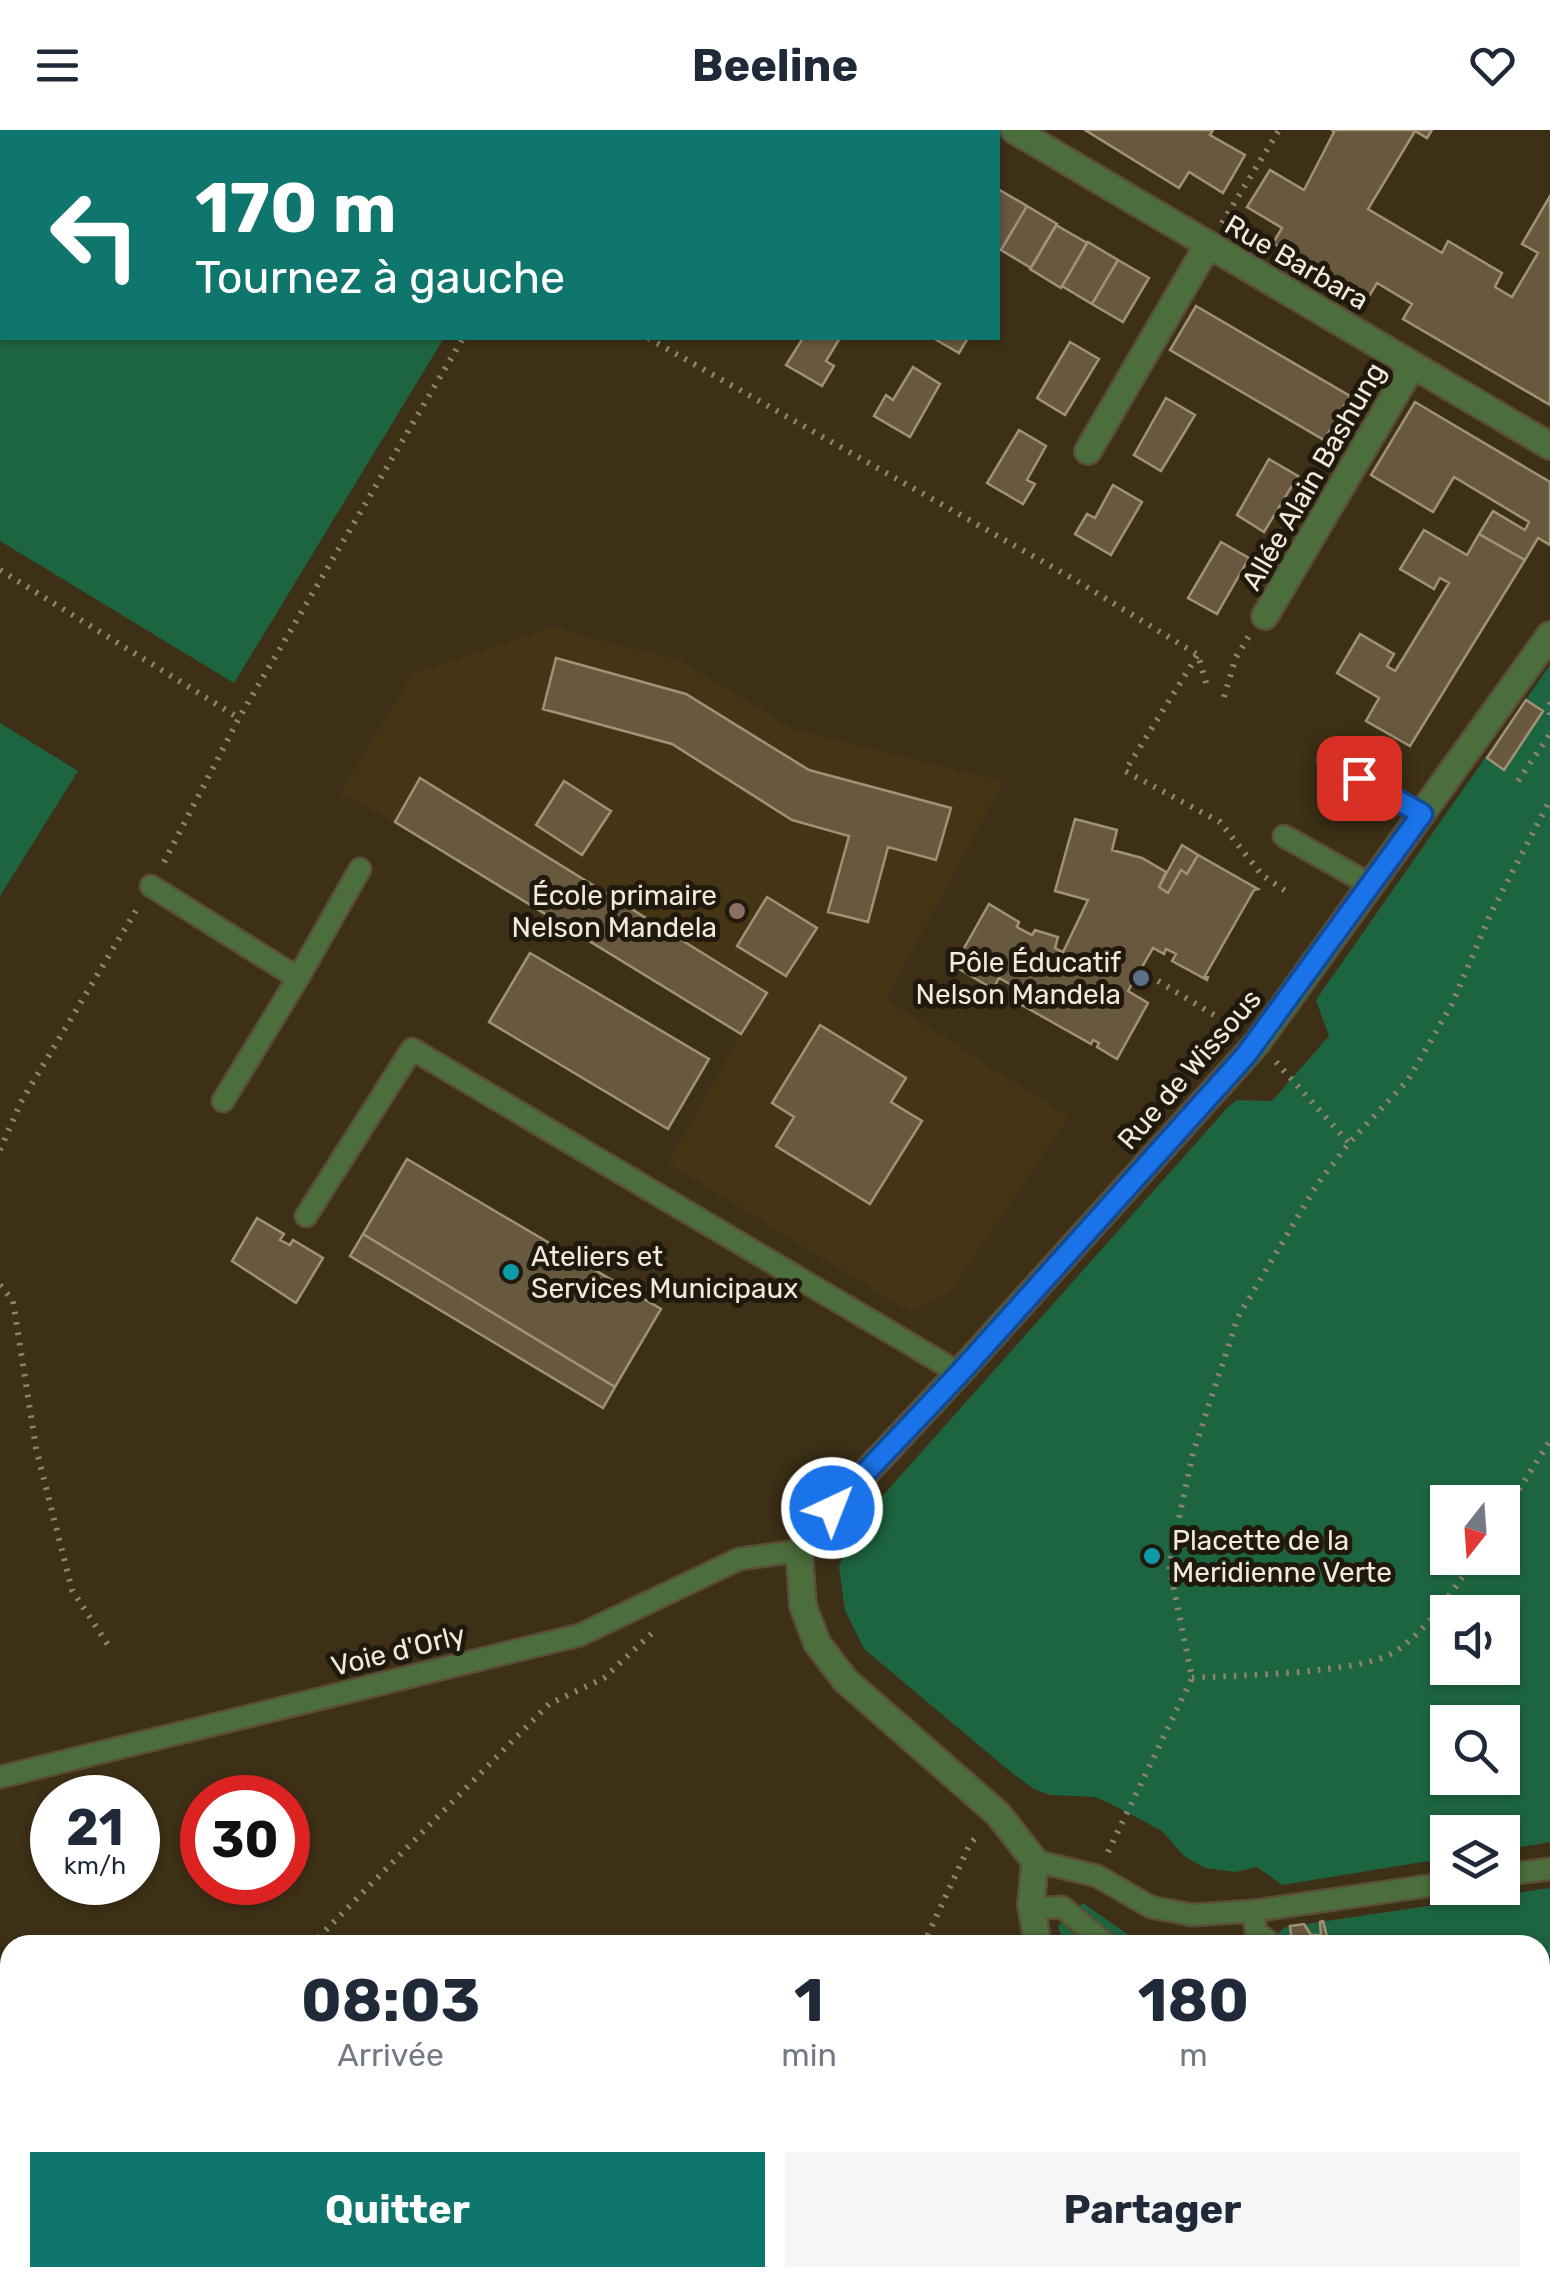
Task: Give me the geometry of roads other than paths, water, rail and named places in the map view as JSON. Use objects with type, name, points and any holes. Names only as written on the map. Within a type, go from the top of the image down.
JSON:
[{"type":"street","name":"Rue Barbara","points":[[1014,130],[1550,446]]},
{"type":"street","points":[[1088,451],[1208,245]]},
{"type":"street","name":"Allée Alain Bashung","points":[[1265,616],[1412,366]]},
{"type":"street","name":"Rue de Wissous","points":[[799,1552],[832,1508],[959,1374],[1257,1043],[1550,635]]},
{"type":"street","points":[[799,1552],[803,1606],[817,1643],[846,1680],[998,1814],[1035,1861],[1031,1883],[1036,1935]]},
{"type":"lane","points":[[1328,760],[1422,814]]},
{"type":"lane","points":[[1284,836],[1371,885]]},
{"type":"lane","points":[[223,1100],[360,869]]},
{"type":"lane","points":[[151,886],[298,978]]},
{"type":"lane","points":[[306,1216],[412,1048],[959,1374]]},
{"type":"lane","name":"Voie d'Orly","points":[[0,1777],[580,1635],[738,1559],[799,1552]]},
{"type":"lane","points":[[1035,1861],[1097,1876],[1127,1896],[1192,1915],[1253,1912],[1430,1886]]},
{"type":"lane","points":[[1520,1874],[1546,1872]]},
{"type":"lane","points":[[1032,1909],[1062,1906],[1095,1935]]},
{"type":"lane","points":[[1253,1912],[1260,1935]]},
{"type":"place","name":"École primaire Nelson Mandela","points":[[737,911]]},
{"type":"place","name":"Pôle Éducatif Nelson Mandela","points":[[1141,978]]},
{"type":"place","name":"Ateliers et Services Municipaux","points":[[511,1272]]},
{"type":"place","name":"Placette de la Meridienne Verte","points":[[1152,1556]]}]
